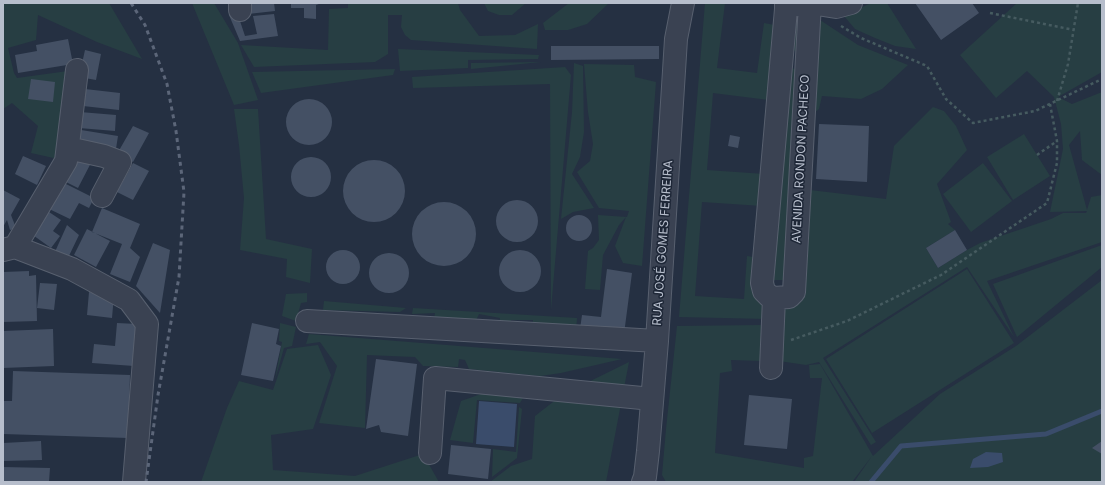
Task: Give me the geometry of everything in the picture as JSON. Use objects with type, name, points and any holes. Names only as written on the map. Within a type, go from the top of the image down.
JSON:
[{"type":"street","name":"RUA JOSÉ GOMES FERREIRA","points":[[646,480],[657,342],[676,39],[683,3]]},
{"type":"street","points":[[771,368],[774,298],[769,296],[764,291],[762,283],[786,3],[810,5],[817,4],[836,7],[851,3]]},
{"type":"street","name":"AVENIDA RONDON PACHECO","points":[[774,298],[789,297],[794,292],[810,5]]},
{"type":"street","points":[[781,57],[807,59]]},
{"type":"street","points":[[77,70],[66,161],[9,248],[72,269],[129,300],[147,324],[134,482]]},
{"type":"street","points":[[68,148],[104,156],[120,162],[102,196]]},
{"type":"street","points":[[307,321],[657,342]]},
{"type":"street","points":[[430,452],[435,378],[652,399]]},
{"type":"path","points":[[1057,101],[1068,64],[1078,3]]},
{"type":"path","points":[[990,13],[1074,30]]},
{"type":"path","points":[[835,22],[861,38],[927,66],[946,99],[973,124],[1035,111],[1102,79]]},
{"type":"path","points":[[772,347],[847,321],[940,275],[1047,203],[1057,163],[1057,141],[1050,104]]},
{"type":"path","points":[[1037,155],[1057,141]]},
{"type":"green space","points":[[3,3],[109,3],[142,59],[97,42],[38,15],[36,40],[8,48],[14,73],[17,78],[68,71],[58,159],[31,153],[38,126],[12,103],[3,109]]},
{"type":"green space","points":[[192,3],[214,3],[238,43],[258,100],[234,105]]},
{"type":"green space","points":[[348,3],[458,3],[460,10],[479,36],[515,35],[538,24],[537,49],[411,40],[405,35],[401,27],[402,15],[388,15],[388,54],[375,62],[254,67],[241,45],[328,50],[329,9],[348,8]]},
{"type":"green space","points":[[484,3],[526,3],[512,15],[499,15],[488,11]]},
{"type":"green space","points":[[569,3],[609,3],[587,24],[568,30],[545,30],[543,23]]},
{"type":"green space","points":[[705,3],[725,3],[717,68],[757,73],[764,23],[775,25],[769,100],[713,93],[707,170],[765,174],[762,206],[702,202],[695,296],[744,299],[747,256],[759,258],[760,295],[767,319],[679,317]]},
{"type":"green space","points":[[871,3],[887,3],[916,49],[895,46],[855,29],[844,16]]},
{"type":"green space","points":[[1017,3],[1102,3],[1102,72],[1058,97],[1072,104],[1102,92],[1102,175],[1082,160],[1080,131],[1069,145],[1087,210],[1091,197],[1102,195],[1102,242],[987,281],[1014,337],[967,267],[823,358],[876,442],[871,445],[819,362],[806,365],[779,361],[782,311],[792,307],[810,190],[886,199],[894,146],[933,107],[944,111],[956,126],[967,150],[937,184],[951,222],[948,224],[955,230],[926,248],[938,268],[980,243],[1051,219],[1063,213],[1086,213],[1087,211],[1050,212],[1063,149],[1061,124],[1054,97],[1027,71],[996,98],[960,55]]},
{"type":"green space","points":[[817,18],[858,45],[908,65],[882,89],[861,99],[822,96],[819,109],[813,114]]},
{"type":"green space","points":[[792,21],[799,22],[797,51],[789,50]]},
{"type":"green space","points":[[398,49],[539,55],[538,59],[468,60],[468,68],[400,71]]},
{"type":"green space","points":[[541,62],[471,69],[471,63]]},
{"type":"green space","points":[[574,63],[583,66],[584,132],[580,157],[572,174],[594,208],[573,212],[561,219],[572,112]]},
{"type":"green space","points":[[584,64],[634,65],[635,77],[656,82],[642,266],[623,263],[615,246],[626,217],[619,225],[603,255],[600,290],[585,289],[588,251],[593,248],[599,240],[598,215],[627,217],[629,211],[599,208],[577,172],[590,161],[593,144],[588,112]]},
{"type":"green space","points":[[565,67],[571,75],[551,310],[550,84],[413,88],[412,77]]},
{"type":"green space","points":[[787,68],[797,69],[784,280],[774,280]]},
{"type":"green space","points":[[395,69],[393,75],[261,93],[252,72]]},
{"type":"green space","points":[[234,109],[258,109],[266,239],[312,249],[310,283],[286,277],[287,259],[240,250],[244,198]]},
{"type":"green space","points":[[1024,134],[1050,176],[1013,200],[987,157]]},
{"type":"green space","points":[[983,163],[1012,201],[971,232],[943,194]]},
{"type":"green space","points":[[1102,245],[1102,267],[1017,337],[993,284]]},
{"type":"green space","points":[[967,269],[1014,343],[872,433],[826,359]]},
{"type":"green space","points":[[1102,280],[1102,482],[854,482],[872,456],[852,482],[666,482],[662,475],[677,326],[761,325],[762,361],[731,360],[732,371],[720,373],[715,453],[804,468],[804,458],[813,456],[822,378],[810,378],[809,365],[820,364],[873,456],[940,394],[1016,346]]},
{"type":"green space","points":[[307,293],[307,302],[301,303],[296,321],[282,316],[286,294]]},
{"type":"green space","points":[[324,301],[406,308],[400,312],[323,310]]},
{"type":"green space","points":[[413,308],[577,318],[576,332],[532,330],[533,320],[511,320],[510,326],[499,324],[500,318],[479,314],[474,325],[434,319],[435,313],[412,314]]},
{"type":"green space","points":[[280,323],[296,327],[292,346],[284,348],[275,380],[282,342],[279,341]]},
{"type":"green space","points":[[309,334],[622,359],[561,373],[540,376],[469,369],[465,360],[459,359],[458,367],[423,366],[415,357],[367,355],[365,428],[319,423],[337,366],[320,342],[306,344]]},
{"type":"green space","points":[[318,345],[331,375],[313,429],[271,435],[273,470],[355,476],[423,454],[439,482],[201,482],[227,408],[239,381],[273,390],[287,349]]},
{"type":"green space","points":[[629,362],[606,482],[490,482],[511,466],[532,459],[535,416],[562,395]]},
{"type":"green space","points":[[484,393],[523,398],[520,403],[477,400],[473,443],[450,440],[461,401]]},
{"type":"green space","points":[[519,407],[522,409],[517,458],[492,477],[493,449],[516,452]]},
{"type":"water","points":[[479,401],[517,404],[514,447],[476,444]]},
{"type":"water","points":[[986,452],[1002,453],[1003,462],[988,467],[970,468],[973,459]]},
{"type":"building","points":[[247,3],[274,3],[275,11],[248,14]]},
{"type":"building","points":[[291,3],[319,3],[316,5],[316,19],[304,18],[304,8],[291,8]]},
{"type":"building","points":[[915,3],[972,3],[979,13],[941,40]]},
{"type":"building","points":[[274,14],[278,36],[240,41],[229,15],[238,15],[245,36],[257,34],[253,16]]},
{"type":"building","points":[[68,39],[73,64],[18,73],[15,55],[37,51],[36,45]]},
{"type":"building","points":[[551,46],[659,46],[659,59],[551,60]]},
{"type":"building","points":[[85,50],[101,54],[96,80],[79,77]]},
{"type":"building","points":[[31,79],[55,82],[53,102],[28,99]]},
{"type":"building","points":[[85,89],[120,93],[119,110],[83,106]]},
{"type":"building","points":[[309,99],[322,103],[328,109],[332,122],[328,135],[322,141],[309,145],[296,141],[290,135],[286,122],[290,109],[296,103]]},
{"type":"building","points":[[80,112],[116,115],[115,131],[79,128]]},
{"type":"building","points":[[819,124],[869,126],[867,182],[816,179]]},
{"type":"building","points":[[133,126],[149,133],[133,162],[117,154]]},
{"type":"building","points":[[75,129],[118,136],[115,155],[72,148]]},
{"type":"building","points":[[730,135],[740,137],[738,148],[728,146]]},
{"type":"building","points":[[77,152],[93,159],[78,188],[62,180]]},
{"type":"building","points":[[23,156],[46,166],[37,185],[15,174]]},
{"type":"building","points":[[315,157],[322,160],[328,166],[331,177],[330,185],[322,194],[315,197],[307,197],[300,194],[292,185],[291,173],[294,166],[303,158]]},
{"type":"building","points":[[374,160],[391,165],[396,169],[400,174],[405,191],[400,208],[396,213],[391,217],[374,222],[357,217],[352,213],[348,208],[343,191],[348,174],[352,169],[357,165]]},
{"type":"building","points":[[133,163],[149,171],[133,200],[117,192]]},
{"type":"building","points":[[58,180],[94,198],[89,208],[79,203],[70,219],[45,207]]},
{"type":"building","points":[[3,190],[20,199],[11,215],[16,228],[10,230],[7,220],[3,227]]},
{"type":"building","points":[[513,200],[521,200],[529,203],[535,209],[538,221],[535,233],[529,239],[521,242],[513,242],[505,239],[499,233],[496,225],[496,217],[499,209],[505,203]]},
{"type":"building","points":[[444,202],[456,204],[467,211],[474,222],[476,234],[474,246],[467,257],[456,264],[444,266],[432,264],[421,257],[414,246],[412,234],[414,222],[421,211],[432,204]]},
{"type":"building","points":[[102,208],[140,224],[130,248],[140,257],[130,282],[110,274],[122,244],[92,232]]},
{"type":"building","points":[[46,210],[61,220],[53,231],[60,236],[51,248],[30,233]]},
{"type":"building","points":[[579,215],[588,219],[592,228],[588,237],[579,241],[570,237],[566,228],[570,219]]},
{"type":"building","points":[[67,225],[79,235],[67,260],[54,254]]},
{"type":"building","points":[[87,229],[110,241],[96,267],[74,255]]},
{"type":"building","points":[[955,230],[967,250],[938,268],[926,248]]},
{"type":"building","points":[[153,243],[170,250],[160,313],[136,286]]},
{"type":"building","points":[[346,250],[355,255],[359,260],[359,274],[355,279],[350,283],[340,284],[336,283],[327,274],[326,264],[327,260],[336,251]]},
{"type":"building","points":[[520,250],[535,256],[541,271],[535,286],[520,292],[505,286],[499,271],[505,256]]},
{"type":"building","points":[[389,253],[397,255],[403,259],[407,265],[409,273],[407,281],[403,287],[397,291],[389,293],[381,291],[375,287],[371,281],[369,273],[371,265],[375,259],[381,255]]},
{"type":"building","points":[[607,269],[632,273],[624,334],[580,329],[582,315],[601,317]]},
{"type":"building","points":[[29,271],[29,276],[36,275],[37,321],[3,322],[3,272]]},
{"type":"building","points":[[40,283],[57,284],[54,310],[37,308]]},
{"type":"building","points":[[89,292],[114,295],[112,318],[87,315]]},
{"type":"building","points":[[117,323],[137,324],[134,366],[92,363],[94,344],[115,346]]},
{"type":"building","points":[[252,323],[279,329],[276,344],[281,346],[273,381],[241,375]]},
{"type":"building","points":[[53,329],[54,366],[3,368],[3,331]]},
{"type":"building","points":[[376,359],[417,364],[408,436],[381,432],[379,425],[366,429]]},
{"type":"building","points":[[13,371],[130,375],[128,438],[3,434],[3,401],[12,401]]},
{"type":"building","points":[[749,395],[792,399],[787,449],[744,445]]},
{"type":"building","points":[[41,441],[42,460],[3,461],[3,443]]},
{"type":"building","points":[[1102,441],[1102,454],[1092,448]]},
{"type":"building","points":[[451,445],[491,449],[488,479],[448,474]]},
{"type":"building","points":[[3,467],[50,468],[49,482],[3,482]]},
{"type":"waterway","points":[[871,482],[901,446],[1046,434],[1102,411]]},
{"type":"railway","points":[[131,3],[145,25],[167,84],[176,131],[184,192],[179,277],[158,395],[146,482]]}]
